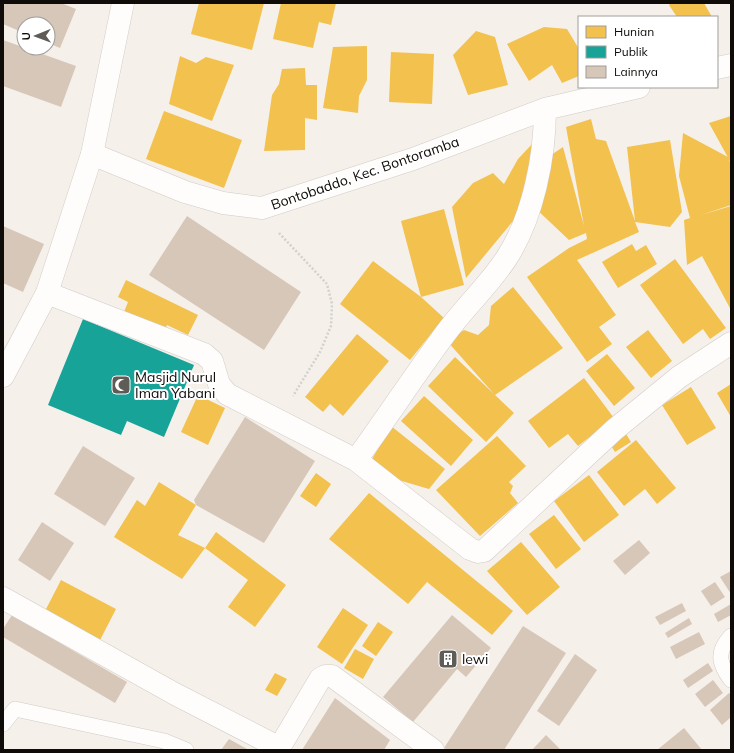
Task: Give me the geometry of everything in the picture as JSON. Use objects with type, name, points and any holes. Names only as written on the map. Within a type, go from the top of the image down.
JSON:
[{"type":"street","points":[[3,376],[47,293],[92,154],[120,4]]},
{"type":"street","points":[[718,68],[731,65]]},
{"type":"street","name":"Bontobaddo, Kec. Bontoramba","points":[[92,154],[185,192],[223,203],[262,208],[413,159],[545,109],[635,88]]},
{"type":"street","points":[[356,460],[445,334],[509,254],[517,241],[527,216],[540,162],[545,132],[545,109]]},
{"type":"street","points":[[47,293],[204,354],[212,361],[219,384],[227,394],[356,460],[470,549],[484,551],[614,430],[679,377],[731,343]]},
{"type":"street","points":[[3,598],[176,694],[276,746],[281,745],[320,679],[325,676],[332,676],[433,750]]},
{"type":"lane","points":[[731,636],[720,654],[722,668],[731,680]]},
{"type":"lane","points":[[3,724],[15,710],[163,746],[186,750]]},
{"type":"path","points":[[278,232],[328,284],[332,304],[331,326],[320,352],[278,421]]},
{"type":"building: Hunian","points":[[199,3],[264,3],[252,50],[191,34]]},
{"type":"building: Hunian","points":[[281,3],[336,3],[331,25],[319,22],[313,48],[273,39]]},
{"type":"building: Hunian","points":[[671,3],[704,3],[711,16],[676,16],[669,5]]},
{"type":"building: Hunian","points":[[544,27],[567,29],[578,47],[578,76],[562,83],[552,65],[529,81],[507,44]]},
{"type":"building: Hunian","points":[[476,31],[495,37],[508,85],[468,95],[453,55]]},
{"type":"building: Hunian","points":[[367,46],[367,80],[359,96],[358,113],[323,108],[333,47]]},
{"type":"building: Hunian","points":[[391,52],[434,54],[432,104],[389,102]]},
{"type":"building: Hunian","points":[[180,56],[196,63],[206,57],[234,65],[212,121],[169,104]]},
{"type":"building: Hunian","points":[[305,68],[306,85],[317,85],[317,120],[305,118],[305,150],[264,151],[272,95],[279,84],[282,69]]},
{"type":"building: Hunian","points":[[164,111],[242,140],[224,188],[146,159]]},
{"type":"building: Hunian","points":[[731,116],[731,163],[709,123]]},
{"type":"building: Hunian","points":[[591,119],[596,139],[606,141],[635,221],[627,147],[670,140],[682,212],[670,227],[635,222],[639,232],[577,260],[616,315],[599,327],[612,344],[587,362],[527,277],[569,248],[587,239],[586,233],[569,240],[533,206],[548,157],[563,147],[584,226],[566,127]]},
{"type":"building: Hunian","points":[[683,133],[728,157],[731,165],[731,205],[701,215],[731,206],[731,310],[702,256],[687,265],[684,220],[690,218],[679,176]]},
{"type":"building: Hunian","points":[[534,142],[518,215],[466,278],[452,207],[473,183],[493,173],[504,184],[518,159]]},
{"type":"building: Hunian","points":[[444,209],[464,285],[421,297],[401,221]]},
{"type":"building: Hunian","points":[[632,244],[636,251],[646,245],[657,264],[618,288],[602,262]]},
{"type":"building: Hunian","points":[[675,259],[726,328],[710,339],[703,329],[683,344],[640,285]]},
{"type":"building: Hunian","points":[[373,261],[421,297],[444,318],[410,360],[340,304]]},
{"type":"building: Hunian","points":[[126,280],[198,315],[188,335],[167,325],[164,332],[124,312],[128,302],[118,297]]},
{"type":"building: Hunian","points":[[513,287],[563,348],[495,395],[514,413],[486,442],[428,386],[455,357],[494,394],[447,341],[464,330],[478,335],[489,325],[491,306]]},
{"type":"building: Hunian","points":[[648,330],[672,361],[651,378],[626,347]]},
{"type":"building: Hunian","points":[[357,334],[389,361],[343,416],[330,404],[323,412],[305,397]]},
{"type":"building: Hunian","points":[[607,354],[635,388],[614,406],[586,371]]},
{"type":"building: Hunian","points":[[584,378],[614,418],[578,446],[568,434],[549,448],[528,421]]},
{"type":"building: Hunian","points":[[731,384],[731,417],[717,393]]},
{"type":"building: Hunian","points":[[691,387],[716,428],[687,445],[662,405]]},
{"type":"building: Hunian","points":[[198,395],[225,408],[208,445],[181,432]]},
{"type":"building: Hunian","points":[[424,396],[473,440],[451,466],[401,421]]},
{"type":"building: Hunian","points":[[391,426],[445,469],[429,489],[395,479],[372,459]]},
{"type":"building: Hunian","points":[[623,429],[631,442],[615,452],[607,439]]},
{"type":"building: Hunian","points":[[497,436],[526,466],[509,482],[513,486],[510,493],[518,503],[480,536],[436,490]]},
{"type":"building: Hunian","points":[[636,440],[676,488],[657,504],[645,489],[624,506],[597,472]]},
{"type":"building: Hunian","points":[[316,473],[331,484],[316,507],[300,496]]},
{"type":"building: Hunian","points":[[589,475],[619,515],[584,542],[554,501]]},
{"type":"building: Hunian","points":[[159,482],[196,505],[178,535],[205,548],[182,579],[114,537],[137,500],[145,506]]},
{"type":"building: Hunian","points":[[369,493],[513,611],[492,635],[427,582],[408,604],[329,539]]},
{"type":"building: Hunian","points":[[554,515],[581,549],[556,569],[529,534]]},
{"type":"building: Hunian","points":[[216,532],[286,585],[255,627],[228,607],[248,580],[205,548]]},
{"type":"building: Hunian","points":[[521,542],[560,587],[527,615],[487,571]]},
{"type":"building: Hunian","points":[[61,580],[116,609],[99,642],[44,613]]},
{"type":"building: Hunian","points":[[343,608],[368,625],[342,664],[317,647]]},
{"type":"building: Hunian","points":[[378,622],[393,632],[376,656],[362,646]]},
{"type":"building: Hunian","points":[[355,649],[374,659],[363,679],[344,668]]},
{"type":"building: Hunian","points":[[275,673],[287,679],[277,696],[265,690]]},
{"type":"building: Publik","name":"Masjid Nurul Iman Yabani","points":[[83,319],[194,365],[164,437],[127,421],[121,435],[48,405]]},
{"type":"building: Lainnya","points":[[5,3],[61,3],[76,9],[60,48],[56,46],[56,16],[16,16],[16,30],[3,24],[3,8]]},
{"type":"building: Lainnya","points":[[3,40],[16,45],[16,56],[48,56],[76,66],[61,107],[3,86]]},
{"type":"building: Lainnya","points":[[187,216],[301,292],[264,350],[149,275]]},
{"type":"building: Lainnya","points":[[3,226],[44,244],[23,292],[3,283]]},
{"type":"building: Lainnya","points":[[245,417],[315,461],[264,543],[196,505],[194,500]]},
{"type":"building: Lainnya","points":[[83,446],[135,478],[105,526],[54,494]]},
{"type":"building: Lainnya","points":[[42,522],[74,543],[50,581],[18,560]]},
{"type":"building: Lainnya","points":[[639,540],[650,553],[625,575],[613,561]]},
{"type":"building: Lainnya","points":[[731,571],[731,594],[720,577]]},
{"type":"building: Lainnya","points":[[715,582],[725,597],[711,606],[701,591]]},
{"type":"building: Lainnya","points":[[682,603],[686,611],[660,625],[655,617]]},
{"type":"building: Lainnya","points":[[731,604],[731,615],[718,622],[714,614]]},
{"type":"building: Lainnya","points":[[12,615],[127,682],[115,703],[3,637],[3,629]]},
{"type":"building: Lainnya","name":"lewi","points":[[452,615],[491,648],[466,677],[457,669],[413,722],[383,697]]},
{"type":"building: Lainnya","points":[[689,618],[692,624],[668,638],[665,633]]},
{"type":"building: Lainnya","points":[[523,626],[566,653],[504,750],[448,750],[444,748]]},
{"type":"building: Lainnya","points":[[699,632],[705,644],[676,659],[670,647]]},
{"type":"building: Lainnya","points":[[575,654],[597,670],[559,726],[537,711]]},
{"type":"building: Lainnya","points":[[708,663],[713,671],[688,688],[683,680]]},
{"type":"building: Lainnya","points":[[713,680],[723,693],[705,707],[695,694]]},
{"type":"building: Lainnya","points":[[729,693],[731,695],[731,717],[722,725],[710,710]]},
{"type":"building: Lainnya","points":[[335,698],[390,740],[384,750],[302,750]]},
{"type":"building: Lainnya","points":[[684,728],[702,750],[657,750]]},
{"type":"building: Lainnya","points":[[546,735],[561,750],[532,750]]},
{"type":"building: Lainnya","points":[[229,739],[249,750],[221,750]]},
{"type":"place","name":"Masjid Nurul Iman Yabani","points":[[121,385]]},
{"type":"place","name":"lewi","points":[[448,659]]}]
